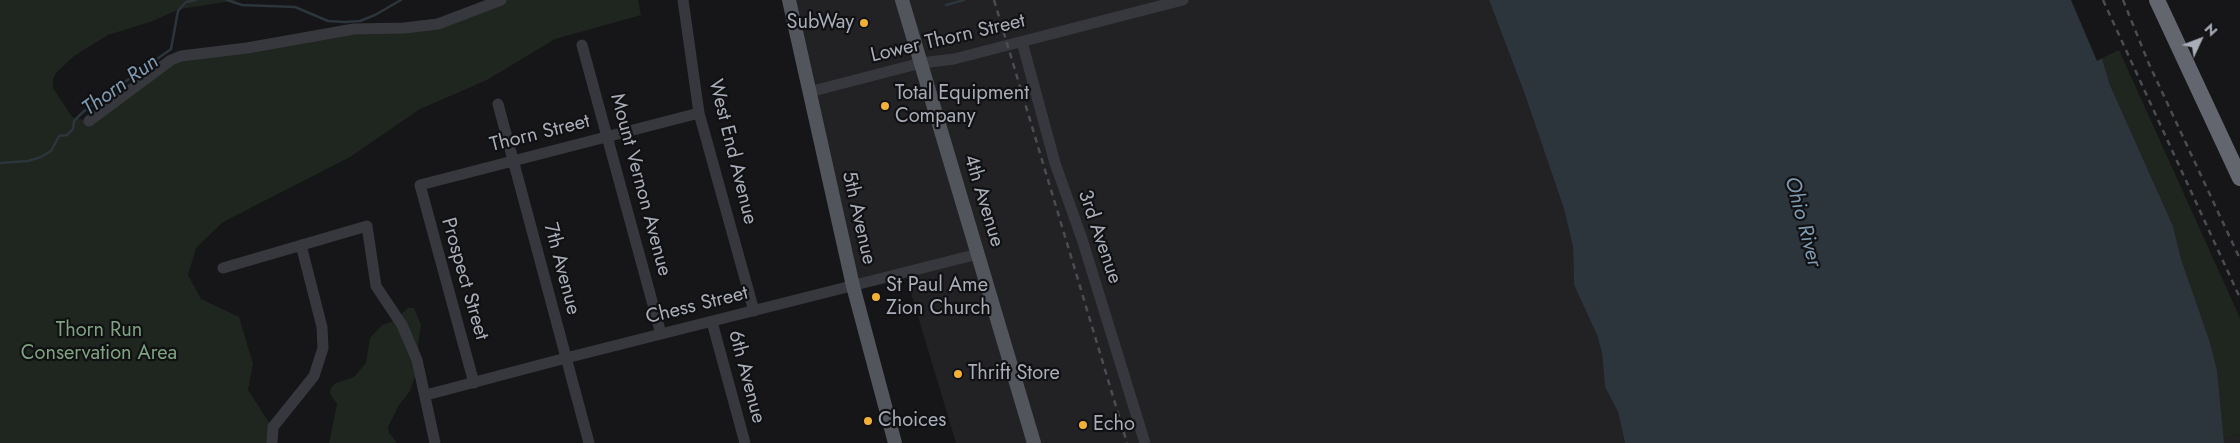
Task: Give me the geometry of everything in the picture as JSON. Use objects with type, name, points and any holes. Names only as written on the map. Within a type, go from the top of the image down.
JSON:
[{"type":"highway","points":[[2158,0],[2240,178]]},
{"type":"main road","name":"5th Avenue","points":[[789,0],[853,286],[895,443]]},
{"type":"main road","name":"4th Avenue","points":[[902,0],[1034,443]]},
{"type":"street","points":[[89,121],[171,60],[181,56],[247,48],[354,29],[404,28],[438,24],[501,0]]},
{"type":"street","name":"West End Avenue","points":[[683,0],[699,113],[754,311]]},
{"type":"street","name":"Lower Thorn Street","points":[[809,92],[921,63],[954,59],[1183,0]]},
{"type":"street","name":"3rd Avenue","points":[[1022,42],[1055,163],[1084,248],[1145,443]]},
{"type":"street","name":"Mount Vernon Avenue","points":[[582,45],[661,334]]},
{"type":"street","name":"7th Avenue","points":[[498,104],[589,443]]},
{"type":"street","name":"Thorn Street","points":[[420,185],[699,113]]},
{"type":"street","name":"Prospect Street","points":[[420,185],[474,383]]},
{"type":"street","points":[[224,268],[366,226],[376,286],[402,325],[417,360],[436,443]]},
{"type":"street","points":[[272,443],[273,427],[314,376],[323,348],[322,327],[301,245]]},
{"type":"street","name":"Chess Street","points":[[426,395],[978,254]]},
{"type":"street","name":"6th Avenue","points":[[712,322],[745,443]]},
{"type":"shaded area","points":[[789,0],[1489,0],[1524,92],[1564,209],[1573,247],[1574,285],[1597,335],[1602,353],[1605,387],[1618,412],[1625,443],[956,443],[905,273],[853,286]]},
{"type":"shaded area","points":[[2240,434],[2240,443],[2224,443],[2223,438]]},
{"type":"green space","name":"Thorn Run Conservation Area","points":[[0,0],[239,0],[180,9],[150,22],[108,35],[74,56],[56,73],[53,79],[53,88],[72,117],[89,121],[181,56],[404,28],[501,0],[638,0],[641,15],[555,39],[487,80],[420,109],[350,157],[223,222],[196,248],[188,275],[201,299],[239,317],[253,364],[248,390],[272,427],[269,443],[0,443]]},
{"type":"green space","points":[[2119,50],[2240,318],[2240,434],[2223,438],[2217,370],[2181,259],[2173,226],[2110,85],[2102,58]]},
{"type":"green space","points":[[408,308],[414,308],[421,325],[418,344],[420,362],[410,391],[399,405],[388,427],[389,433],[397,443],[329,443],[337,404],[330,394],[331,388],[336,383],[354,377],[366,363],[370,338],[382,325],[394,321]]},
{"type":"water","name":"Ohio River","points":[[1489,0],[2078,0],[2102,58],[2110,85],[2173,226],[2181,259],[2209,340],[2217,370],[2224,443],[1625,443],[1618,412],[1605,387],[1602,353],[1597,335],[1574,285],[1573,247],[1564,209],[1524,92]]},
{"type":"pier","points":[[2071,0],[2081,0],[2104,57],[2097,61]]},
{"type":"waterway","name":"Thorn Run","points":[[0,163],[28,161],[41,157],[51,151],[59,136],[67,135],[73,129],[74,121],[83,112],[171,49],[178,11],[186,2],[196,0]]},
{"type":"waterway","name":"Thorn Run","points":[[227,0],[242,5],[295,7],[328,21],[345,22],[360,21],[401,0]]},
{"type":"waterway","name":"Thorn Run","points":[[946,5],[964,0]]},
{"type":"railway","points":[[994,0],[1127,443]]},
{"type":"railway","points":[[2103,0],[2240,298]]},
{"type":"railway","points":[[2123,0],[2149,64],[2240,259]]},
{"type":"place","name":"SubWay","points":[[864,23]]},
{"type":"place","name":"Total Equipment Company","points":[[885,106]]},
{"type":"place","name":"St Paul Ame Zion Church","points":[[876,297]]},
{"type":"place","name":"Thrift Store","points":[[958,374]]},
{"type":"place","name":"Choices","points":[[868,421]]},
{"type":"place","name":"Echo","points":[[1083,425]]}]
